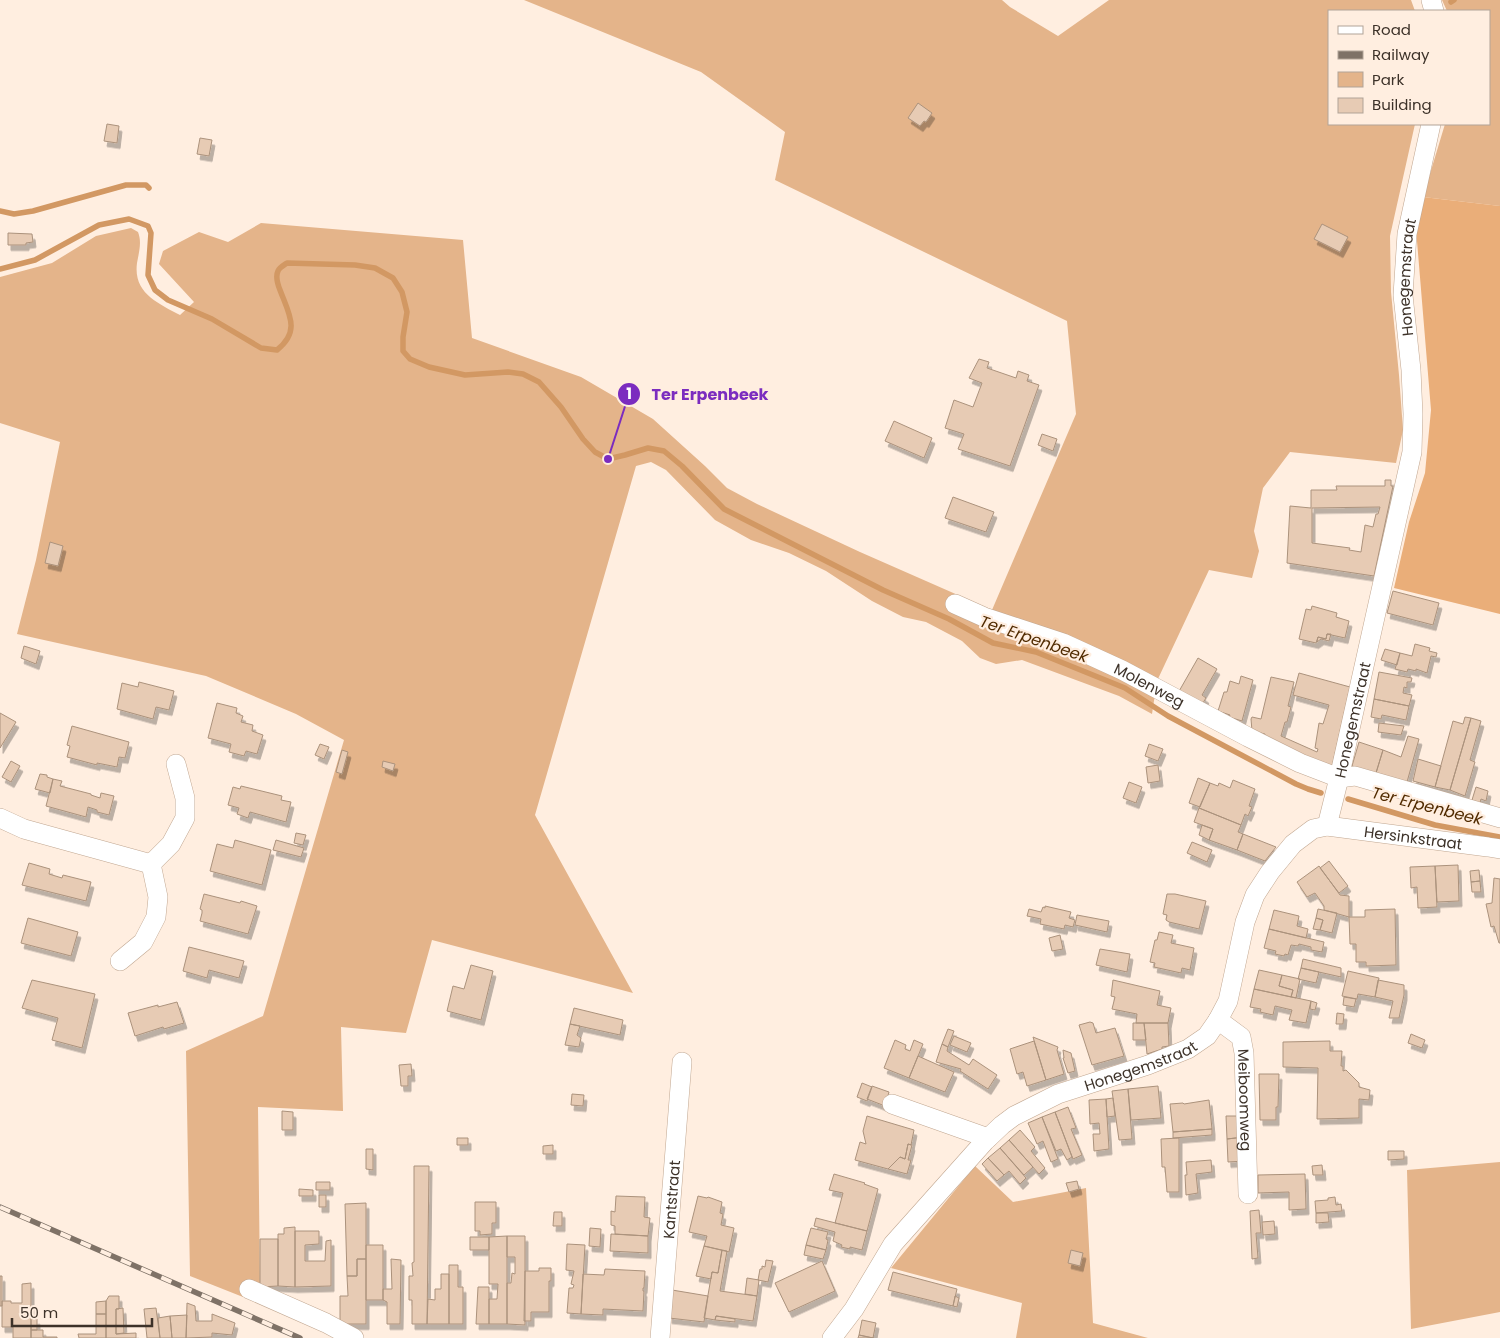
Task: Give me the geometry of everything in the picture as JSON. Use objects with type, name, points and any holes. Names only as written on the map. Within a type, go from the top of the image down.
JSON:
[{"type":"street","name":"Honegemstraat","points":[[832,1338],[854,1308],[893,1244],[988,1138],[1014,1116],[1058,1094],[1148,1065],[1188,1049],[1207,1036],[1228,1001],[1245,922],[1255,895],[1270,872],[1293,844],[1313,829],[1327,826],[1340,778],[1412,452],[1411,370],[1403,295],[1407,234],[1431,125]]},
{"type":"street","name":"Molenweg","points":[[955,604],[984,617],[1063,643],[1122,670],[1300,763],[1340,778],[1355,776],[1500,818]]},
{"type":"street","points":[[151,864],[171,844],[185,818],[184,798],[176,764]]},
{"type":"street","points":[[0,818],[24,829],[151,864]]},
{"type":"street","name":"Hersinkstraat","points":[[1327,826],[1500,849]]},
{"type":"street","points":[[120,960],[143,942],[156,918],[158,898],[151,864]]},
{"type":"street","name":"Meiboomweg","points":[[1218,1020],[1241,1037],[1244,1053],[1248,1194]]},
{"type":"street","name":"Kantstraat","points":[[660,1338],[682,1062]]},
{"type":"street","points":[[892,1104],[988,1138]]},
{"type":"street","points":[[249,1289],[326,1323],[354,1338]]},
{"type":"green space","points":[[524,0],[1002,0],[1010,7],[1058,36],[1109,0],[1411,0],[1415,10],[1328,10],[1328,125],[1415,125],[1390,236],[1391,292],[1403,430],[1396,463],[1290,452],[1263,488],[1254,531],[1259,551],[1252,578],[1209,570],[1157,681],[1152,714],[1119,696],[1022,660],[996,664],[980,658],[962,641],[926,622],[903,617],[872,601],[826,571],[789,553],[751,540],[715,520],[666,470],[651,462],[636,466],[535,815],[633,993],[432,940],[406,1033],[341,1027],[343,1111],[258,1107],[260,1287],[248,1283],[243,1297],[190,1276],[186,1051],[263,1016],[344,740],[296,714],[206,676],[17,634],[36,560],[60,442],[0,423],[0,277],[52,263],[96,236],[131,228],[138,232],[140,240],[137,263],[139,282],[149,296],[180,315],[194,302],[159,264],[163,251],[199,232],[228,242],[261,223],[463,240],[472,338],[581,377],[653,419],[727,488],[860,552],[992,610],[1076,414],[1067,321],[775,180],[785,132],[701,72]]},
{"type":"green space","points":[[1442,0],[1500,0],[1500,206],[1423,197],[1445,125],[1490,125],[1490,10],[1447,10]]},
{"type":"green space","points":[[1500,1162],[1500,1312],[1411,1329],[1407,1170]]},
{"type":"green space","points":[[975,1166],[1013,1202],[1086,1188],[1093,1323],[1148,1338],[1016,1338],[1022,1303],[891,1268]]},
{"type":"shaded area","points":[[1423,197],[1500,206],[1500,614],[1394,588],[1409,522],[1425,473],[1431,410],[1416,229]]},
{"type":"building","points":[[918,103],[932,113],[926,122],[924,121],[920,126],[908,118]]},
{"type":"building","points":[[107,124],[119,126],[117,143],[104,141]]},
{"type":"building","points":[[200,138],[212,140],[209,156],[197,154]]},
{"type":"building","points":[[1322,224],[1348,237],[1340,252],[1314,239]]},
{"type":"building","points":[[8,233],[32,234],[33,242],[26,243],[26,245],[8,245]]},
{"type":"building","points":[[979,359],[989,362],[987,368],[1016,378],[1018,371],[1029,375],[1027,381],[1039,385],[1010,466],[958,449],[964,434],[945,428],[954,400],[973,407],[982,383],[969,378]]},
{"type":"building","points":[[894,421],[932,438],[924,458],[885,441]]},
{"type":"building","points":[[1042,434],[1057,439],[1053,451],[1038,445]]},
{"type":"building","points":[[1385,480],[1391,480],[1391,486],[1393,486],[1374,576],[1287,563],[1290,506],[1311,508],[1311,490],[1337,490],[1336,486],[1385,486]],"holes":[[[1380,507],[1378,514],[1376,514],[1373,527],[1365,525],[1361,552],[1349,550],[1350,548],[1312,543],[1312,508]]]},
{"type":"building","points":[[953,497],[994,512],[986,532],[945,518]]},
{"type":"building","points":[[50,542],[63,546],[58,566],[45,563]]},
{"type":"building","points":[[1393,591],[1439,603],[1433,625],[1387,613]]},
{"type":"building","points":[[1312,606],[1337,613],[1336,617],[1349,621],[1345,638],[1327,634],[1326,639],[1318,637],[1316,643],[1299,639],[1306,609],[1311,610]]},
{"type":"building","points":[[1327,634],[1331,634],[1329,641],[1321,639],[1317,642],[1318,637],[1326,639]]},
{"type":"building","points":[[1415,644],[1430,648],[1429,651],[1437,653],[1436,657],[1431,656],[1427,673],[1416,669],[1416,671],[1408,669],[1407,672],[1395,669],[1400,653],[1412,656]]},
{"type":"building","points":[[24,646],[40,651],[36,664],[21,658]]},
{"type":"building","points":[[1385,649],[1400,653],[1397,665],[1381,660]]},
{"type":"building","points":[[1198,658],[1217,669],[1202,695],[1206,698],[1201,706],[1178,693]]},
{"type":"building","points":[[1379,672],[1412,678],[1411,682],[1407,682],[1407,688],[1404,687],[1403,693],[1412,695],[1409,706],[1374,699]]},
{"type":"building","points":[[1299,673],[1350,687],[1332,767],[1264,740],[1265,734],[1252,731],[1251,719],[1252,717],[1261,719],[1271,677],[1294,682],[1288,706],[1291,707],[1281,736],[1317,752],[1318,749],[1315,748],[1319,723],[1323,724],[1329,705],[1293,695]]},
{"type":"building","points":[[1241,676],[1253,680],[1242,721],[1218,711],[1230,681],[1239,684]]},
{"type":"building","points":[[139,682],[174,691],[169,710],[156,707],[153,719],[117,709],[122,683],[138,687]]},
{"type":"building","points":[[1374,699],[1409,706],[1406,720],[1382,715],[1381,719],[1371,717]]},
{"type":"building","points":[[217,703],[237,708],[236,713],[243,716],[241,722],[253,725],[252,731],[263,735],[257,754],[246,751],[244,756],[229,752],[231,744],[208,738]]},
{"type":"building","points":[[0,713],[16,722],[0,748]]},
{"type":"building","points":[[1465,717],[1471,718],[1450,790],[1435,787],[1453,721],[1463,724]]},
{"type":"building","points":[[1471,718],[1481,721],[1470,760],[1475,762],[1465,796],[1450,790]]},
{"type":"building","points":[[1379,723],[1404,726],[1401,735],[1378,732]]},
{"type":"building","points":[[72,726],[129,742],[125,758],[119,757],[117,767],[97,763],[97,765],[67,757],[70,746],[67,745]]},
{"type":"building","points":[[1408,736],[1419,739],[1407,782],[1376,773],[1383,750],[1401,757]]},
{"type":"building","points":[[1359,742],[1383,750],[1376,773],[1352,766]]},
{"type":"building","points":[[320,744],[329,747],[324,759],[315,755]]},
{"type":"building","points":[[1149,744],[1163,749],[1158,761],[1145,756]]},
{"type":"building","points":[[342,750],[348,752],[342,774],[336,772]]},
{"type":"building","points":[[1418,759],[1441,766],[1435,787],[1413,781]]},
{"type":"building","points":[[11,761],[20,766],[11,782],[2,777]]},
{"type":"building","points":[[383,761],[395,764],[393,771],[382,767]]},
{"type":"building","points":[[1158,765],[1160,781],[1148,783],[1146,767]]},
{"type":"building","points":[[40,774],[47,775],[47,777],[53,779],[50,793],[35,789]]},
{"type":"building","points":[[1198,778],[1210,783],[1200,807],[1189,803]]},
{"type":"building","points":[[53,779],[62,781],[60,786],[100,798],[101,793],[114,796],[109,815],[88,807],[86,817],[46,806]]},
{"type":"building","points":[[1233,780],[1255,789],[1249,806],[1252,807],[1248,816],[1245,814],[1241,825],[1199,808],[1210,783],[1218,786],[1219,783],[1230,788]]},
{"type":"building","points":[[1129,782],[1142,787],[1136,803],[1123,798]]},
{"type":"building","points":[[241,786],[282,796],[281,800],[291,802],[286,822],[250,812],[248,818],[237,814],[239,808],[228,805],[233,787],[240,789]]},
{"type":"building","points":[[1476,787],[1488,791],[1486,801],[1481,799],[1480,803],[1472,800]]},
{"type":"building","points":[[1199,808],[1241,825],[1238,832],[1243,834],[1237,850],[1209,840],[1213,829],[1194,822]]},
{"type":"building","points":[[1202,825],[1213,829],[1209,840],[1199,835]]},
{"type":"building","points":[[296,833],[306,835],[303,845],[294,843]]},
{"type":"building","points":[[1243,834],[1276,847],[1265,861],[1237,850]]},
{"type":"building","points":[[235,840],[271,850],[262,885],[210,871],[217,844],[233,848]]},
{"type":"building","points":[[276,840],[304,848],[301,857],[273,850]]},
{"type":"building","points":[[1192,842],[1212,850],[1207,862],[1187,853]]},
{"type":"building","points":[[1329,861],[1348,886],[1339,893],[1320,868]]},
{"type":"building","points":[[29,863],[50,869],[49,874],[62,878],[63,875],[91,882],[86,901],[22,885]]},
{"type":"building","points":[[1458,865],[1459,901],[1437,902],[1435,866]]},
{"type":"building","points":[[1319,866],[1340,895],[1349,896],[1349,917],[1324,910],[1324,906],[1315,893],[1307,897],[1297,882]]},
{"type":"building","points":[[1435,866],[1437,907],[1418,908],[1417,887],[1411,888],[1410,867]]},
{"type":"building","points":[[1479,870],[1480,881],[1471,882],[1470,871]]},
{"type":"building","points":[[1494,878],[1500,879],[1500,943],[1494,926],[1491,927],[1486,904],[1492,903]]},
{"type":"building","points":[[1480,881],[1481,892],[1472,892],[1471,882]]},
{"type":"building","points":[[204,894],[257,906],[248,934],[200,921],[202,910],[200,909]]},
{"type":"building","points":[[1167,894],[1206,901],[1199,929],[1166,920],[1167,915],[1163,914]]},
{"type":"building","points":[[1045,906],[1071,912],[1069,918],[1075,920],[1073,927],[1065,925],[1064,929],[1040,924],[1041,919],[1027,916],[1029,909],[1041,912]]},
{"type":"building","points":[[1318,909],[1337,913],[1332,933],[1320,930],[1323,920],[1316,918]]},
{"type":"building","points":[[1395,909],[1396,965],[1366,966],[1366,962],[1356,962],[1356,944],[1350,944],[1349,917],[1365,917],[1365,910]]},
{"type":"building","points":[[1274,910],[1299,916],[1297,926],[1308,929],[1306,938],[1269,929]]},
{"type":"building","points":[[1077,915],[1109,921],[1107,932],[1075,925]]},
{"type":"building","points":[[28,918],[78,932],[71,956],[21,943]]},
{"type":"building","points":[[1316,918],[1323,920],[1320,930],[1313,929]]},
{"type":"building","points":[[1269,929],[1324,942],[1322,952],[1311,950],[1311,947],[1299,944],[1298,946],[1291,945],[1288,955],[1275,954],[1276,951],[1264,948]]},
{"type":"building","points":[[1159,932],[1173,935],[1171,943],[1194,948],[1190,970],[1182,968],[1181,973],[1154,967],[1155,963],[1150,962],[1155,940],[1157,940]]},
{"type":"building","points":[[1060,935],[1063,949],[1052,951],[1049,938]]},
{"type":"building","points":[[189,947],[244,961],[239,978],[209,970],[207,978],[183,971]]},
{"type":"building","points":[[1100,949],[1130,954],[1127,972],[1096,965]]},
{"type":"building","points":[[1303,959],[1341,968],[1341,977],[1301,968]]},
{"type":"building","points":[[471,965],[493,971],[481,1020],[447,1011],[453,986],[464,989]]},
{"type":"building","points":[[1301,968],[1319,972],[1316,983],[1298,979]]},
{"type":"building","points":[[1259,970],[1282,975],[1279,986],[1293,990],[1291,997],[1254,989]]},
{"type":"building","points":[[1348,971],[1379,978],[1375,997],[1358,994],[1357,999],[1342,996]]},
{"type":"building","points":[[1282,975],[1300,979],[1296,998],[1291,997],[1293,990],[1279,986]]},
{"type":"building","points":[[32,980],[95,994],[82,1048],[52,1040],[58,1018],[22,1008]]},
{"type":"building","points":[[1113,980],[1160,991],[1157,1005],[1171,1008],[1168,1023],[1136,1023],[1137,1014],[1112,1009],[1115,997],[1111,996]]},
{"type":"building","points":[[1378,980],[1404,985],[1399,1018],[1389,1018],[1393,1001],[1375,997]]},
{"type":"building","points":[[1254,989],[1311,1001],[1306,1023],[1289,1020],[1292,1010],[1275,1006],[1273,1015],[1260,1012],[1261,1009],[1250,1007]]},
{"type":"building","points":[[1344,997],[1356,999],[1354,1007],[1343,1005]]},
{"type":"building","points":[[1311,1001],[1317,1003],[1315,1010],[1310,1009]]},
{"type":"building","points":[[177,1002],[184,1023],[164,1029],[163,1027],[135,1036],[128,1013]]},
{"type":"building","points":[[574,1008],[623,1020],[620,1035],[570,1024]]},
{"type":"building","points":[[1337,1013],[1344,1014],[1343,1024],[1336,1024]]},
{"type":"building","points":[[1093,1023],[1096,1033],[1115,1028],[1124,1056],[1092,1065],[1079,1025]]},
{"type":"building","points":[[1133,1023],[1144,1023],[1146,1040],[1133,1040]]},
{"type":"building","points":[[1144,1023],[1168,1023],[1169,1046],[1147,1054]]},
{"type":"building","points":[[570,1024],[580,1026],[577,1035],[581,1038],[579,1047],[565,1045]]},
{"type":"building","points":[[948,1029],[954,1031],[948,1047],[942,1044]]},
{"type":"building","points":[[1411,1034],[1425,1040],[1422,1048],[1408,1043]]},
{"type":"building","points":[[954,1036],[971,1043],[967,1052],[950,1045]]},
{"type":"building","points":[[1033,1037],[1058,1047],[1057,1050],[1064,1074],[1046,1080]]},
{"type":"building","points":[[895,1040],[906,1045],[905,1049],[910,1051],[914,1040],[923,1044],[909,1078],[884,1068]]},
{"type":"building","points":[[1034,1041],[1046,1080],[1027,1086],[1023,1072],[1017,1074],[1010,1049]]},
{"type":"building","points":[[1330,1041],[1330,1051],[1342,1051],[1341,1066],[1343,1066],[1343,1071],[1346,1070],[1359,1083],[1359,1087],[1370,1090],[1369,1100],[1359,1099],[1359,1118],[1317,1119],[1318,1068],[1283,1067],[1283,1042]]},
{"type":"building","points":[[942,1044],[948,1047],[947,1051],[969,1065],[973,1059],[997,1075],[988,1089],[960,1071],[961,1069],[936,1062]]},
{"type":"building","points":[[1063,1050],[1071,1053],[1075,1071],[1068,1073],[1063,1058]]},
{"type":"building","points":[[918,1056],[954,1072],[945,1092],[909,1078]]},
{"type":"building","points":[[411,1064],[412,1076],[408,1076],[408,1086],[401,1086],[399,1065]]},
{"type":"building","points":[[1259,1074],[1279,1074],[1276,1120],[1260,1120]]},
{"type":"building","points":[[862,1083],[872,1087],[867,1101],[857,1097]]},
{"type":"building","points":[[872,1086],[889,1092],[885,1106],[867,1099]]},
{"type":"building","points":[[1158,1086],[1161,1118],[1131,1120],[1128,1089]]},
{"type":"building","points":[[1128,1089],[1132,1139],[1119,1140],[1112,1091]]},
{"type":"building","points":[[572,1094],[584,1095],[583,1106],[571,1105]]},
{"type":"building","points":[[1113,1098],[1115,1116],[1107,1117],[1106,1099]]},
{"type":"building","points":[[1106,1099],[1109,1149],[1094,1151],[1093,1134],[1100,1134],[1099,1123],[1090,1124],[1089,1100]]},
{"type":"building","points":[[1209,1100],[1212,1129],[1173,1132],[1170,1104]]},
{"type":"building","points":[[1068,1107],[1076,1128],[1071,1129],[1082,1155],[1073,1159],[1055,1112]]},
{"type":"building","points":[[282,1111],[293,1112],[293,1130],[282,1130]]},
{"type":"building","points":[[1055,1112],[1072,1157],[1067,1160],[1061,1149],[1056,1151],[1042,1117]]},
{"type":"building","points":[[867,1116],[914,1130],[911,1145],[908,1144],[905,1159],[900,1157],[888,1169],[855,1160],[860,1142],[866,1144],[863,1131]]},
{"type":"building","points":[[1226,1116],[1244,1116],[1244,1137],[1227,1139]]},
{"type":"building","points":[[1042,1117],[1058,1159],[1051,1162],[1043,1141],[1037,1144],[1028,1123]]},
{"type":"building","points":[[1212,1129],[1212,1135],[1173,1138],[1173,1132]]},
{"type":"building","points":[[1020,1130],[1035,1147],[1031,1151],[1045,1168],[1039,1174],[1009,1140]]},
{"type":"building","points":[[1244,1137],[1245,1161],[1228,1162],[1227,1139]]},
{"type":"building","points":[[457,1138],[468,1138],[468,1145],[457,1145]]},
{"type":"building","points":[[1179,1138],[1179,1192],[1167,1192],[1165,1167],[1162,1167],[1161,1139]]},
{"type":"building","points":[[1009,1140],[1033,1167],[1024,1175],[1000,1148]]},
{"type":"building","points":[[908,1144],[912,1145],[908,1160],[911,1160],[907,1174],[888,1169],[900,1157],[905,1159]]},
{"type":"building","points":[[553,1145],[553,1154],[543,1154],[543,1146]]},
{"type":"building","points":[[1000,1148],[1026,1178],[1020,1184],[1009,1171],[1004,1175],[988,1158]]},
{"type":"building","points":[[366,1149],[373,1149],[373,1170],[366,1169]]},
{"type":"building","points":[[1388,1151],[1404,1151],[1404,1159],[1388,1160]]},
{"type":"building","points":[[988,1158],[1004,1175],[997,1181],[982,1164]]},
{"type":"building","points":[[1211,1160],[1212,1172],[1196,1174],[1198,1193],[1186,1195],[1186,1162]]},
{"type":"building","points":[[1322,1165],[1323,1175],[1313,1175],[1312,1166]]},
{"type":"building","points":[[414,1166],[429,1166],[427,1324],[412,1324],[412,1300],[409,1300],[409,1276],[413,1276],[412,1263],[414,1262]]},
{"type":"building","points":[[834,1174],[878,1189],[867,1231],[835,1223],[843,1193],[829,1190]]},
{"type":"building","points":[[1305,1174],[1306,1209],[1289,1210],[1289,1192],[1258,1193],[1258,1175]]},
{"type":"building","points":[[1077,1181],[1079,1189],[1069,1192],[1066,1183]]},
{"type":"building","points":[[316,1182],[330,1182],[330,1190],[316,1190]]},
{"type":"building","points":[[299,1189],[313,1190],[313,1196],[299,1196]]},
{"type":"building","points":[[319,1195],[326,1195],[326,1207],[319,1207]]},
{"type":"building","points":[[616,1196],[645,1197],[644,1217],[650,1218],[648,1236],[615,1234],[615,1226],[611,1225],[611,1211],[615,1212]]},
{"type":"building","points":[[698,1196],[722,1202],[720,1213],[723,1214],[721,1225],[734,1228],[729,1252],[704,1246],[707,1236],[689,1232]]},
{"type":"building","points":[[1335,1197],[1336,1205],[1341,1204],[1342,1211],[1316,1213],[1315,1201],[1328,1200],[1328,1198]]},
{"type":"building","points":[[475,1202],[496,1202],[496,1223],[492,1223],[492,1234],[480,1235],[480,1231],[475,1231]]},
{"type":"building","points":[[366,1203],[366,1259],[357,1259],[357,1276],[347,1276],[345,1204]]},
{"type":"building","points":[[1259,1210],[1261,1233],[1256,1233],[1258,1258],[1252,1259],[1250,1211]]},
{"type":"building","points":[[554,1212],[562,1212],[562,1226],[553,1226]]},
{"type":"building","points":[[1316,1213],[1328,1213],[1329,1222],[1316,1223]]},
{"type":"building","points":[[816,1218],[867,1231],[862,1250],[841,1247],[842,1245],[833,1241],[835,1232],[814,1226]]},
{"type":"building","points":[[1274,1221],[1275,1234],[1263,1235],[1262,1222]]},
{"type":"building","points":[[295,1227],[295,1287],[278,1286],[278,1234],[284,1234],[284,1228]]},
{"type":"building","points":[[590,1228],[601,1229],[600,1247],[589,1246]]},
{"type":"building","points":[[811,1228],[828,1232],[826,1250],[806,1245]]},
{"type":"building","points":[[295,1231],[319,1231],[319,1244],[305,1245],[305,1261],[325,1261],[326,1241],[331,1240],[331,1286],[295,1287]]},
{"type":"building","points":[[611,1234],[648,1236],[648,1253],[610,1251]]},
{"type":"building","points":[[507,1236],[525,1236],[525,1325],[507,1324],[507,1283],[511,1283],[512,1273],[515,1274],[515,1257],[507,1257]]},
{"type":"building","points":[[507,1236],[507,1324],[489,1324],[489,1299],[497,1299],[498,1284],[489,1284],[489,1237]]},
{"type":"building","points":[[470,1237],[489,1237],[489,1250],[470,1250]]},
{"type":"building","points":[[260,1239],[278,1239],[278,1286],[260,1287]]},
{"type":"building","points":[[567,1244],[585,1245],[581,1314],[567,1313],[569,1288],[573,1288],[574,1285],[571,1284],[574,1271],[566,1270]]},
{"type":"building","points":[[366,1245],[383,1245],[383,1300],[366,1300]]},
{"type":"building","points":[[806,1245],[826,1250],[823,1259],[804,1255]]},
{"type":"building","points":[[704,1246],[722,1250],[718,1273],[712,1272],[711,1279],[696,1276]]},
{"type":"building","points":[[722,1250],[727,1251],[720,1291],[757,1296],[753,1321],[716,1316],[715,1320],[704,1318],[712,1272],[718,1273]]},
{"type":"building","points":[[1071,1250],[1083,1253],[1080,1266],[1068,1263]]},
{"type":"building","points":[[357,1259],[366,1259],[366,1324],[348,1324],[340,1322],[340,1296],[348,1296],[347,1276],[357,1276]]},
{"type":"building","points":[[391,1259],[401,1260],[400,1324],[387,1324],[387,1302],[383,1300],[383,1289],[392,1289]]},
{"type":"building","points":[[766,1260],[773,1261],[768,1282],[758,1280],[760,1269],[762,1269],[762,1266],[765,1267]]},
{"type":"building","points":[[822,1261],[835,1291],[789,1312],[775,1283]]},
{"type":"building","points":[[449,1265],[458,1265],[458,1287],[463,1287],[463,1324],[449,1324]]},
{"type":"building","points":[[539,1268],[551,1268],[549,1312],[531,1312],[531,1321],[524,1321],[525,1271],[539,1271]]},
{"type":"building","points":[[605,1269],[645,1271],[643,1311],[603,1309],[603,1315],[581,1314],[583,1274],[604,1275]]},
{"type":"building","points":[[893,1272],[957,1289],[953,1306],[888,1290]]},
{"type":"building","points":[[441,1274],[449,1274],[449,1324],[427,1324],[428,1299],[435,1300],[435,1289],[441,1289]]},
{"type":"building","points":[[0,1276],[2,1276],[2,1306],[0,1306]]},
{"type":"building","points":[[747,1278],[759,1280],[757,1296],[745,1294]]},
{"type":"building","points":[[31,1283],[31,1338],[13,1338],[13,1327],[2,1327],[2,1301],[22,1303],[22,1284]]},
{"type":"building","points":[[478,1287],[489,1287],[489,1324],[476,1324]]},
{"type":"building","points":[[672,1290],[708,1296],[704,1322],[669,1318]]},
{"type":"building","points":[[109,1296],[119,1296],[119,1309],[116,1309],[116,1334],[136,1333],[136,1338],[106,1338],[106,1301]]},
{"type":"building","points":[[955,1296],[959,1298],[957,1307],[953,1306]]},
{"type":"building","points":[[106,1301],[106,1314],[96,1314],[96,1302]]},
{"type":"building","points":[[187,1303],[195,1306],[196,1321],[212,1321],[212,1314],[235,1323],[232,1335],[212,1333],[212,1337],[186,1338]]},
{"type":"building","points":[[123,1308],[124,1333],[116,1334],[116,1309]]},
{"type":"building","points":[[156,1308],[160,1338],[147,1338],[144,1309]]},
{"type":"building","points":[[96,1314],[106,1314],[106,1338],[79,1338],[78,1334],[96,1334]]},
{"type":"building","points":[[187,1315],[186,1338],[172,1338],[170,1316]]},
{"type":"building","points":[[170,1316],[172,1338],[160,1338],[158,1318]]},
{"type":"building","points":[[716,1316],[735,1319],[735,1322],[715,1320]]},
{"type":"building","points":[[31,1319],[37,1319],[37,1330],[31,1330]]},
{"type":"building","points":[[862,1320],[876,1323],[873,1338],[859,1335]]},
{"type":"building","points":[[31,1330],[43,1330],[43,1337],[57,1338],[31,1338]]},
{"type":"building","points":[[859,1335],[873,1338],[858,1338]]},
{"type":"waterway","points":[[0,211],[14,214],[33,211],[126,185],[146,185],[149,188]]},
{"type":"waterway","name":"Ter Erpenbeek","points":[[0,269],[35,260],[99,225],[129,219],[148,226],[151,233],[148,275],[155,290],[168,300],[212,319],[261,348],[277,350],[289,336],[291,329],[289,315],[277,281],[277,273],[282,267],[287,263],[355,265],[375,268],[393,278],[402,292],[407,312],[403,351],[410,359],[429,367],[465,375],[508,372],[523,374],[539,382],[561,407],[583,439],[595,452],[608,459],[648,448],[664,451],[682,466],[724,509],[883,590],[949,619],[993,643],[1036,652],[1125,688],[1168,716],[1296,784],[1321,793]]},
{"type":"waterway","name":"Ter Erpenbeek","points":[[1348,799],[1435,825],[1500,837]]},
{"type":"railway","points":[[0,1207],[300,1338]]},
{"type":"place","name":"Ter Erpenbeek","points":[[608,459]]}]
